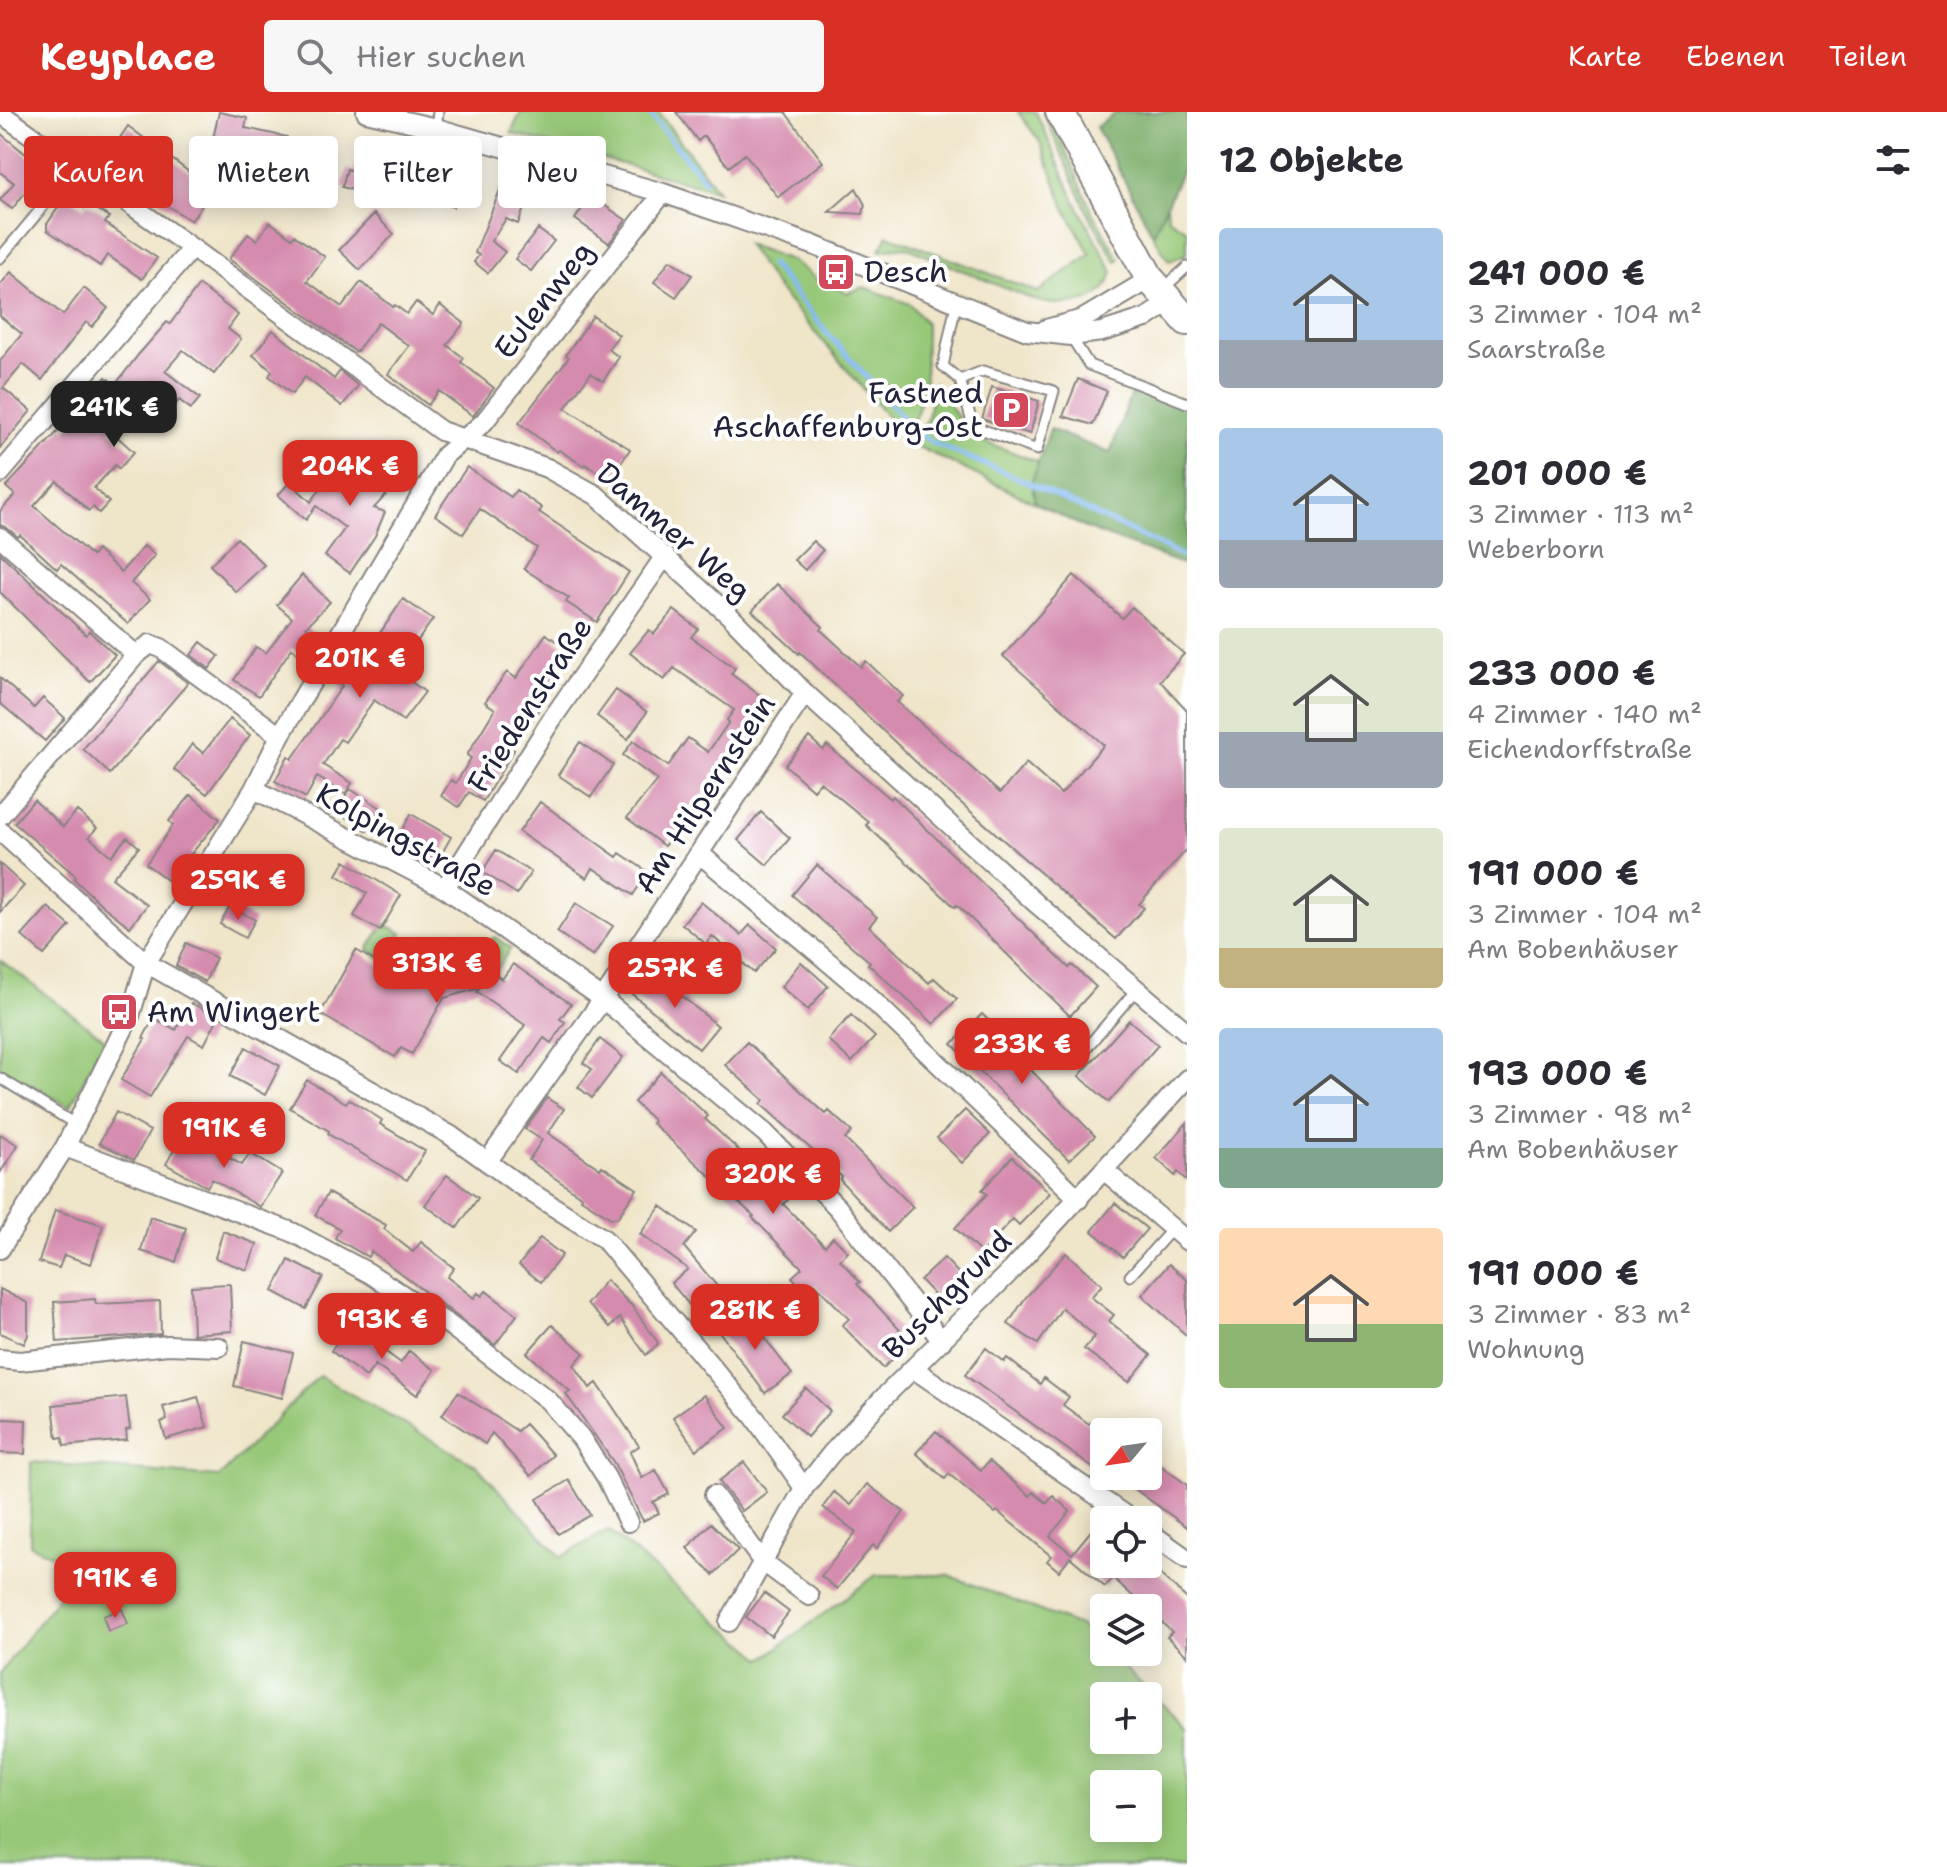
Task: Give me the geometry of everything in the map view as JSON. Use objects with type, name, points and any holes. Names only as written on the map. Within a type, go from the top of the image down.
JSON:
[{"type":"main road","points":[[1060,112],[1166,299]]},
{"type":"street","points":[[366,112],[437,120],[663,193],[813,245],[1027,331],[1124,326],[1146,318],[1166,299]]},
{"type":"street","name":"Dammer Weg","points":[[0,113],[32,136]]},
{"type":"street","name":"Eulenweg","points":[[0,1249],[65,1147],[130,1016],[146,963],[254,789],[280,736],[445,455],[484,422],[663,193]]},
{"type":"street","name":"Dammer Weg","points":[[135,208],[441,431],[535,463],[596,495],[665,556],[805,693],[1038,905],[1187,1032]]},
{"type":"street","points":[[0,474],[192,248]]},
{"type":"street","points":[[1069,330],[1105,307],[1166,299]]},
{"type":"street","points":[[0,537],[136,655]]},
{"type":"street","name":"Friedenstraße","points":[[445,888],[552,719],[665,556]]},
{"type":"street","points":[[0,816],[136,655],[150,644],[161,648],[280,736]]},
{"type":"street","name":"Am Hilpernstein","points":[[487,1162],[603,999],[805,693]]},
{"type":"street","name":"Kolpingstraße","points":[[254,789],[445,888],[603,999],[765,1133],[838,1208],[942,1341]]},
{"type":"street","points":[[0,831],[146,963],[450,1135],[604,1239],[755,1418],[804,1488]]},
{"type":"street","points":[[700,854],[863,991],[1079,1199]]},
{"type":"street","name":"Buschgrund","points":[[729,1622],[804,1488],[859,1422],[1079,1199],[1187,1079]]},
{"type":"street","points":[[65,1147],[292,1232],[369,1273],[448,1324],[548,1400],[581,1438],[606,1477],[628,1522]]},
{"type":"street","points":[[1105,1171],[1187,1241]]},
{"type":"street","points":[[0,1359],[20,1361],[168,1345],[219,1347]]},
{"type":"street","points":[[914,1369],[1112,1506]]},
{"type":"street","points":[[714,1495],[762,1561],[809,1596]]},
{"type":"street","points":[[1162,1541],[1187,1559]]},
{"type":"lane","points":[[0,258],[42,208]]},
{"type":"lane","points":[[1166,299],[1187,267]]},
{"type":"lane","points":[[956,304],[943,366],[960,380],[973,426],[1037,450],[1054,391],[983,371],[960,380]]},
{"type":"lane","points":[[1069,330],[1089,365],[1187,403]]},
{"type":"lane","points":[[1075,1061],[1137,989]]},
{"type":"lane","points":[[0,1078],[75,1124]]},
{"type":"lane","points":[[1130,1276],[1173,1228]]},
{"type":"green space","points":[[521,112],[658,112],[718,191],[606,160],[606,136],[522,136],[511,133]]},
{"type":"green space","points":[[1018,112],[1036,112],[1074,199],[1113,272],[1108,284],[1092,298],[1069,304],[1045,303],[906,247],[880,250],[888,235],[1038,292],[1090,254],[1065,208],[1040,142]]},
{"type":"green space","points":[[1043,112],[1049,112],[1092,212],[1119,259],[1116,262],[1088,213]]},
{"type":"green space","points":[[1117,112],[1187,112],[1187,159],[1153,235],[1096,127]]},
{"type":"green space","points":[[1167,202],[1168,218],[1187,230],[1187,254],[1169,261],[1153,235]]},
{"type":"green space","points":[[746,244],[793,261],[815,278],[847,293],[864,287],[910,304],[926,323],[925,389],[907,440],[777,288]]},
{"type":"green space","points":[[935,383],[971,437],[1039,462],[1032,481],[1035,503],[914,445],[927,419]]},
{"type":"green space","points":[[1134,385],[1187,405],[1187,566],[1088,529],[1035,503],[1032,481],[1050,429],[1110,453]]},
{"type":"green space","points":[[384,924],[402,933],[385,962],[368,949]]},
{"type":"green space","points":[[495,937],[511,948],[496,970],[488,964],[473,975],[454,975],[443,962],[443,957],[450,952],[459,958]]},
{"type":"green space","points":[[0,960],[105,1039],[70,1107],[0,1067]]},
{"type":"green space","points":[[319,1376],[476,1465],[561,1557],[608,1530],[763,1659],[876,1575],[948,1575],[1082,1627],[1090,1635],[1090,1666],[1123,1666],[1139,1682],[1090,1682],[1090,1754],[1162,1754],[1162,1704],[1187,1728],[1187,1867],[0,1867],[0,1673],[73,1577],[57,1557],[30,1545],[31,1462],[219,1477]]},
{"type":"building","points":[[219,112],[247,118],[245,128],[282,136],[214,136]]},
{"type":"building","points":[[676,112],[785,112],[823,162],[778,197],[745,154],[729,167],[704,136],[698,141]]},
{"type":"building","points":[[128,126],[141,136],[121,136]]},
{"type":"building","points":[[0,133],[24,153],[24,194],[12,209],[0,200],[14,183],[0,172]]},
{"type":"building","points":[[173,160],[189,172],[189,208],[200,208],[191,221],[171,208]]},
{"type":"building","points":[[347,169],[354,171],[354,190],[342,187]]},
{"type":"building","points":[[856,188],[865,205],[863,214],[829,212]]},
{"type":"building","points":[[498,195],[498,208],[524,208],[518,224],[506,219],[491,241],[505,252],[488,273],[474,262],[479,255],[475,253]]},
{"type":"building","points":[[606,206],[626,220],[609,243],[575,219],[583,208]]},
{"type":"building","points":[[58,208],[95,208],[109,217],[105,223],[157,258],[142,279],[107,255],[100,266],[47,230],[47,224]]},
{"type":"building","points":[[374,214],[394,234],[360,270],[339,250]]},
{"type":"building","points":[[270,222],[325,257],[307,281],[342,307],[361,282],[407,314],[416,302],[433,315],[440,305],[464,323],[447,345],[464,358],[461,362],[494,388],[473,416],[439,391],[428,405],[388,374],[409,346],[378,323],[356,352],[229,259],[248,234],[257,240]]},
{"type":"building","points":[[538,229],[554,241],[531,271],[515,259]]},
{"type":"building","points":[[670,260],[692,275],[676,297],[654,282]]},
{"type":"building","points":[[11,272],[63,315],[84,288],[108,308],[92,327],[86,322],[42,380],[23,364],[3,388],[31,411],[0,448],[0,361],[22,334],[0,316],[0,285]]},
{"type":"building","points":[[199,285],[238,315],[228,329],[241,339],[214,374],[183,350],[165,371],[200,398],[191,409],[179,400],[168,415],[141,395],[110,430],[134,452],[119,469],[115,465],[94,488],[109,502],[99,513],[93,507],[89,511],[57,481],[34,506],[92,556],[97,550],[121,572],[144,546],[155,555],[131,583],[150,599],[128,624],[61,564],[57,569],[20,535],[18,537],[0,525],[0,511],[15,495],[6,487],[62,427],[66,430],[91,402],[87,399],[106,377],[115,385],[167,322],[170,324]]},
{"type":"building","points":[[593,316],[619,335],[608,349],[619,357],[603,381],[591,373],[565,408],[630,449],[610,480],[559,450],[557,452],[519,423],[569,357],[566,355]]},
{"type":"building","points":[[273,330],[334,379],[340,371],[358,386],[342,406],[305,377],[292,394],[269,376],[272,371],[253,355]]},
{"type":"building","points":[[1078,379],[1107,391],[1093,425],[1063,416]]},
{"type":"building","name":"Fastned Aschaffenburg-Ost","points":[[992,387],[1039,401],[1030,434],[982,419]]},
{"type":"building","points":[[384,457],[404,475],[374,508],[385,512],[375,536],[350,573],[325,556],[345,528],[316,506],[306,520],[278,495],[290,482],[311,502],[323,485],[327,487],[346,464],[363,479]]},
{"type":"building","points":[[467,467],[511,497],[516,490],[542,508],[539,512],[629,572],[597,622],[566,602],[569,598],[524,569],[537,548],[480,509],[463,534],[435,515]]},
{"type":"building","points":[[237,538],[264,565],[236,592],[210,565]]},
{"type":"building","points":[[813,541],[823,550],[805,570],[794,560]]},
{"type":"building","points":[[0,553],[86,635],[89,631],[115,655],[90,682],[0,592]]},
{"type":"building","points":[[302,575],[330,602],[306,627],[314,633],[299,654],[292,648],[259,696],[234,680],[256,647],[266,653],[292,618],[277,605]]},
{"type":"building","points":[[1074,575],[1122,618],[1132,607],[1184,654],[1160,681],[1187,710],[1187,849],[1139,904],[1144,908],[1116,939],[937,782],[800,652],[752,611],[777,584],[861,667],[866,661],[903,696],[897,702],[1000,793],[1026,763],[1061,794],[1104,745],[1003,656]]},
{"type":"building","points":[[403,599],[433,619],[394,669],[425,692],[403,721],[374,700],[345,742],[340,739],[323,765],[352,783],[345,794],[317,777],[306,798],[275,781],[288,756],[292,759],[342,686],[337,683],[368,638],[374,642]]},
{"type":"building","points":[[674,610],[698,629],[691,637],[735,668],[731,674],[776,707],[738,754],[734,750],[664,846],[627,818],[657,780],[623,755],[633,741],[668,766],[688,738],[708,752],[734,710],[674,668],[664,680],[630,653],[649,630],[654,634]]},
{"type":"building","points":[[546,634],[572,652],[542,697],[546,699],[511,748],[514,750],[483,801],[469,792],[459,807],[441,796],[451,780],[456,783],[471,758],[467,755],[495,709],[485,702],[507,672],[516,678]]},
{"type":"building","points":[[201,642],[219,656],[209,669],[191,655]]},
{"type":"building","points":[[159,661],[188,683],[110,774],[83,749]]},
{"type":"building","points":[[0,678],[34,708],[43,698],[65,718],[45,741],[0,703]]},
{"type":"building","points":[[616,690],[647,712],[628,739],[597,716]]},
{"type":"building","points":[[230,719],[250,735],[207,794],[174,769],[192,744],[203,753]]},
{"type":"building","points":[[809,737],[823,750],[827,745],[891,799],[893,796],[1069,968],[1072,965],[1096,987],[1070,1016],[957,905],[955,907],[866,825],[869,822],[820,782],[813,790],[785,765]]},
{"type":"building","points":[[580,742],[613,765],[591,797],[558,775]]},
{"type":"building","points":[[350,789],[381,808],[367,831],[336,811]]},
{"type":"building","points":[[191,795],[220,819],[191,854],[197,858],[177,887],[146,864],[173,825],[169,821]]},
{"type":"building","points":[[34,800],[63,827],[77,811],[97,828],[89,837],[111,856],[127,837],[139,847],[112,878],[147,905],[130,927],[14,823]]},
{"type":"building","points":[[540,802],[617,857],[620,853],[648,872],[633,895],[593,868],[587,878],[519,832]]},
{"type":"building","points":[[761,812],[790,838],[767,865],[738,840]]},
{"type":"building","points":[[411,814],[451,837],[436,864],[396,841]]},
{"type":"building","points":[[496,850],[531,872],[517,894],[482,872]]},
{"type":"building","points":[[345,861],[401,895],[380,931],[354,916],[367,893],[337,875]]},
{"type":"building","points":[[0,864],[24,886],[0,912]]},
{"type":"building","points":[[817,865],[877,917],[869,926],[929,983],[934,978],[957,999],[934,1024],[868,964],[870,962],[792,895]]},
{"type":"building","points":[[701,902],[741,935],[750,925],[776,948],[754,973],[712,936],[706,944],[682,924]]},
{"type":"building","points":[[576,903],[613,926],[593,956],[557,932]]},
{"type":"building","points":[[230,906],[255,920],[245,938],[220,924]]},
{"type":"building","points":[[48,907],[70,926],[44,955],[22,936]]},
{"type":"building","points":[[186,943],[216,958],[205,982],[176,966]]},
{"type":"building","points":[[356,950],[386,968],[395,953],[440,979],[466,970],[483,983],[491,971],[502,979],[513,964],[571,1004],[560,1019],[565,1022],[551,1043],[544,1038],[519,1074],[500,1061],[525,1025],[477,992],[480,988],[444,998],[412,1054],[401,1048],[395,1057],[320,1014]]},
{"type":"building","points":[[801,962],[828,986],[808,1010],[781,987]]},
{"type":"building","points":[[651,971],[718,1026],[699,1049],[632,994]]},
{"type":"building","points":[[191,1003],[218,1018],[204,1045],[188,1036],[150,1097],[121,1080],[154,1018],[176,1030]]},
{"type":"building","points":[[982,1014],[1032,1063],[1028,1067],[1095,1136],[1069,1160],[952,1044]]},
{"type":"building","points":[[851,1015],[875,1037],[852,1062],[828,1040]]},
{"type":"building","points":[[1129,1020],[1158,1045],[1109,1102],[1079,1076]]},
{"type":"building","points":[[600,1039],[623,1057],[592,1098],[578,1087],[592,1069],[583,1063]]},
{"type":"building","points":[[747,1042],[826,1114],[829,1111],[852,1132],[845,1139],[913,1207],[888,1232],[840,1180],[842,1177],[761,1104],[764,1100],[725,1065]]},
{"type":"building","points":[[246,1047],[280,1066],[265,1095],[230,1076]]},
{"type":"building","points":[[661,1072],[708,1116],[705,1119],[790,1198],[783,1204],[825,1246],[833,1237],[848,1252],[840,1260],[860,1282],[857,1284],[911,1342],[883,1368],[842,1325],[849,1319],[815,1284],[806,1292],[792,1277],[802,1268],[754,1216],[652,1123],[654,1121],[634,1102]]},
{"type":"building","points":[[307,1080],[346,1103],[349,1099],[382,1120],[380,1124],[425,1151],[407,1180],[290,1108]]},
{"type":"building","points":[[547,1098],[564,1109],[548,1133],[600,1169],[602,1166],[637,1189],[617,1218],[611,1218],[581,1199],[529,1160],[542,1140],[525,1129]]},
{"type":"building","points":[[965,1110],[990,1134],[962,1163],[937,1138]]},
{"type":"building","points":[[116,1112],[150,1131],[134,1160],[99,1143]]},
{"type":"building","points":[[1187,1123],[1187,1181],[1178,1172],[1175,1176],[1156,1158]]},
{"type":"building","points":[[184,1132],[242,1165],[250,1153],[282,1173],[260,1207],[212,1179],[207,1187],[166,1164]]},
{"type":"building","points":[[0,1134],[18,1145],[0,1173]]},
{"type":"building","points":[[1012,1157],[1050,1193],[1019,1225],[1013,1219],[981,1253],[955,1228],[987,1194],[982,1190]]},
{"type":"building","points":[[447,1175],[478,1198],[457,1228],[425,1205]]},
{"type":"building","points":[[328,1193],[386,1225],[384,1229],[413,1252],[421,1242],[454,1268],[447,1277],[474,1298],[486,1291],[517,1315],[495,1345],[371,1251],[368,1257],[335,1238],[340,1229],[315,1215]]},
{"type":"building","points":[[1115,1203],[1147,1229],[1123,1257],[1092,1231]]},
{"type":"building","points":[[661,1206],[696,1232],[684,1247],[722,1292],[696,1313],[671,1283],[688,1269],[640,1234]]},
{"type":"building","points":[[55,1210],[103,1225],[91,1264],[64,1255],[59,1268],[39,1262]]},
{"type":"building","points":[[150,1217],[186,1228],[176,1262],[141,1251]]},
{"type":"building","points":[[223,1231],[257,1244],[247,1270],[215,1258]]},
{"type":"building","points":[[540,1238],[562,1255],[541,1282],[519,1265]]},
{"type":"building","points":[[1066,1253],[1102,1285],[1091,1297],[1114,1315],[1109,1321],[1151,1355],[1129,1382],[1084,1349],[1095,1336],[1062,1308],[1038,1344],[1008,1324],[1026,1297]]},
{"type":"building","points":[[944,1258],[965,1280],[941,1302],[920,1280]]},
{"type":"building","points":[[289,1260],[323,1277],[306,1309],[273,1291]]},
{"type":"building","points":[[1169,1264],[1187,1280],[1187,1336],[1142,1295]]},
{"type":"building","points":[[606,1280],[632,1306],[656,1340],[658,1344],[646,1355],[620,1318],[610,1327],[587,1304]]},
{"type":"building","points":[[230,1284],[232,1331],[193,1334],[191,1286]]},
{"type":"building","points":[[0,1289],[28,1303],[28,1335],[24,1344],[0,1333]]},
{"type":"building","points":[[95,1299],[96,1304],[160,1301],[161,1334],[57,1342],[54,1302]]},
{"type":"building","points":[[744,1311],[792,1374],[765,1393],[718,1330]]},
{"type":"building","points":[[349,1325],[401,1363],[409,1351],[435,1370],[417,1395],[375,1365],[366,1377],[331,1351]]},
{"type":"building","points":[[552,1325],[584,1353],[574,1365],[590,1388],[597,1383],[639,1446],[630,1452],[642,1478],[656,1470],[669,1494],[653,1502],[659,1513],[643,1521],[614,1463],[566,1394],[570,1391],[527,1353]]},
{"type":"building","points":[[244,1341],[293,1353],[282,1398],[234,1386]]},
{"type":"building","points":[[986,1348],[1004,1362],[1007,1358],[1040,1384],[1044,1378],[1069,1397],[1063,1405],[1090,1423],[1090,1466],[965,1375]]},
{"type":"building","points":[[806,1388],[830,1411],[807,1437],[782,1414]]},
{"type":"building","points":[[458,1392],[517,1431],[525,1424],[553,1455],[531,1476],[492,1433],[485,1444],[442,1415]]},
{"type":"building","points":[[704,1395],[728,1428],[696,1450],[673,1417]]},
{"type":"building","points":[[126,1397],[130,1429],[126,1430],[127,1440],[64,1446],[63,1437],[57,1438],[53,1405]]},
{"type":"building","points":[[198,1397],[207,1427],[166,1439],[161,1422],[167,1420],[163,1407]]},
{"type":"building","points":[[0,1419],[26,1420],[25,1454],[0,1453]]},
{"type":"building","points":[[936,1431],[981,1470],[989,1461],[1030,1496],[1033,1492],[1047,1503],[1053,1496],[1070,1511],[1050,1536],[1072,1554],[1090,1532],[1090,1574],[1070,1557],[1059,1571],[1047,1561],[1051,1556],[997,1511],[995,1513],[949,1474],[945,1479],[916,1453]]},
{"type":"building","points":[[744,1462],[767,1492],[742,1511],[719,1481]]},
{"type":"building","points":[[1162,1466],[1187,1485],[1187,1527],[1136,1490],[1162,1490]]},
{"type":"building","points":[[569,1480],[590,1515],[558,1534],[537,1499]]},
{"type":"building","points":[[867,1484],[904,1512],[877,1548],[873,1545],[837,1589],[821,1576],[856,1532],[823,1507],[834,1492],[851,1505]]},
{"type":"building","points":[[711,1523],[738,1550],[713,1575],[687,1548]]},
{"type":"building","points":[[1162,1576],[1187,1599],[1187,1656],[1167,1637],[1172,1632],[1162,1623],[1162,1594],[1130,1594],[1113,1578]]},
{"type":"building","points":[[1094,1578],[1113,1578],[1105,1587]]},
{"type":"building","points":[[764,1593],[789,1612],[771,1636],[746,1617]]},
{"type":"building","points":[[122,1609],[128,1624],[108,1631],[103,1616]]},
{"type":"waterway","points":[[648,112],[705,181]]},
{"type":"waterway","points":[[771,264],[827,333],[913,429],[933,443],[1018,478],[1187,558]]},
{"type":"place","name":"Desch","points":[[836,272]]},
{"type":"place","name":"Fastned Aschaffenburg-Ost","points":[[1011,410]]},
{"type":"place","name":"Am Wingert","points":[[119,1012]]}]
